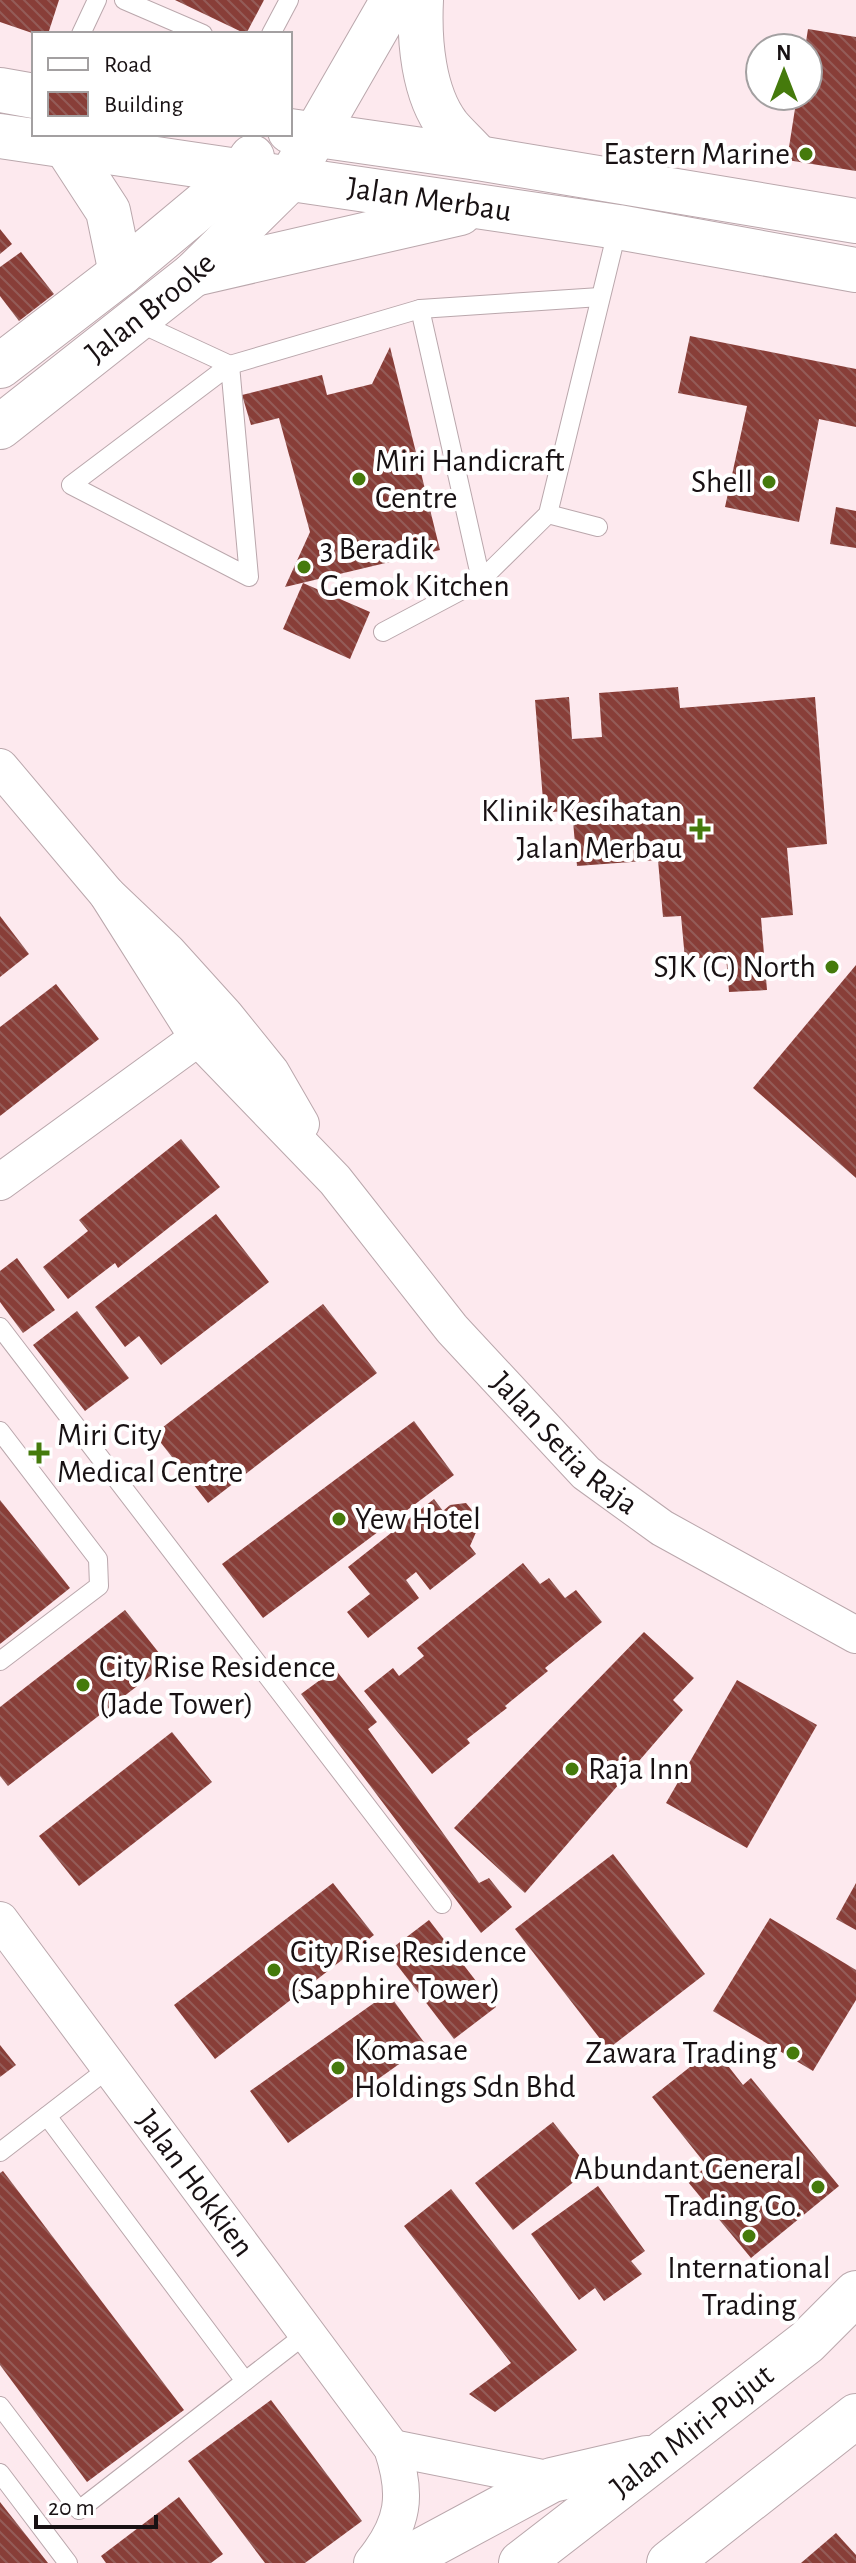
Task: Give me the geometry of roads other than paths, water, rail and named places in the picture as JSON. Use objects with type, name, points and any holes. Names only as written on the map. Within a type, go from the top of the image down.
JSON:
[{"type":"main road","name":"Jalan Brooke","points":[[0,427],[194,274],[290,179],[303,133],[393,0]]},
{"type":"main road","points":[[421,0],[420,25],[431,92],[447,124],[478,158]]},
{"type":"main road","points":[[0,90],[32,96]]},
{"type":"main road","name":"Jalan Merbau","points":[[303,133],[478,158],[856,221]]},
{"type":"main road","name":"Jalan Merbau","points":[[0,136],[618,227],[856,270]]},
{"type":"main road","name":"Jalan Brooke","points":[[0,366],[121,273],[242,172],[265,136]]},
{"type":"main road","points":[[67,148],[108,211],[121,273]]},
{"type":"main road","points":[[194,274],[486,207]]},
{"type":"main road","name":"Jalan Miri-Pujut","points":[[521,2563],[807,2342],[856,2293]]},
{"type":"main road","points":[[669,2563],[840,2432],[856,2416]]},
{"type":"main road","points":[[398,2563],[552,2480],[661,2454]]},
{"type":"street","name":"Jalan Setia Raja","points":[[0,767],[107,894],[168,952],[271,1072],[335,1180]]},
{"type":"street","name":"Jalan Setia Raja","points":[[107,894],[198,1038],[335,1180],[452,1329],[586,1473],[662,1528],[856,1635]]},
{"type":"street","points":[[168,952],[190,989],[198,1038]]},
{"type":"street","points":[[198,1038],[228,1046],[271,1072]]},
{"type":"street","points":[[0,1182],[198,1038]]},
{"type":"street","name":"Jalan Hokkien","points":[[0,1920],[392,2448],[402,2478],[402,2511],[372,2563]]},
{"type":"street","points":[[392,2448],[552,2480]]},
{"type":"lane","points":[[82,32],[97,0]]},
{"type":"lane","points":[[124,0],[198,32]]},
{"type":"lane","points":[[272,32],[289,0]]},
{"type":"lane","points":[[383,632],[481,580],[548,514],[618,227]]},
{"type":"lane","points":[[230,365],[249,577],[71,485],[230,365],[420,309],[600,297]]},
{"type":"lane","points":[[420,309],[481,580]]},
{"type":"lane","points":[[134,320],[230,365]]},
{"type":"lane","points":[[548,514],[598,527]]},
{"type":"lane","points":[[0,1327],[442,1904]]},
{"type":"lane","points":[[0,1431],[98,1559],[99,1586],[0,1661]]},
{"type":"lane","points":[[0,2152],[109,2068]]},
{"type":"lane","points":[[47,2116],[245,2381]]},
{"type":"lane","points":[[0,2406],[79,2510],[306,2334]]},
{"type":"lane","points":[[0,2473],[68,2563]]},
{"type":"place","name":"Eastern Marine","points":[[806,154]]},
{"type":"place","name":"Miri Handicraft Centre","points":[[359,479]]},
{"type":"place","name":"Shell","points":[[769,482]]},
{"type":"place","name":"3 Beradik Gemok Kitchen","points":[[304,567]]},
{"type":"place","name":"Klinik Kesihatan Jalan Merbau","points":[[700,829]]},
{"type":"place","name":"SJK (C) North","points":[[832,967]]},
{"type":"place","name":"Miri City Medical Centre","points":[[39,1453]]},
{"type":"place","name":"Yew Hotel","points":[[339,1519]]},
{"type":"place","name":"City Rise Residence (Jade Tower)","points":[[83,1685]]},
{"type":"place","name":"Raja Inn","points":[[572,1769]]},
{"type":"place","name":"City Rise Residence (Sapphire Tower)","points":[[274,1970]]},
{"type":"place","name":"Zawara Trading","points":[[793,2053]]},
{"type":"place","name":"Komasae Holdings Sdn Bhd","points":[[338,2068]]},
{"type":"place","name":"Abundant General Trading Co.","points":[[818,2187]]},
{"type":"place","name":"International Trading","points":[[749,2236]]}]
